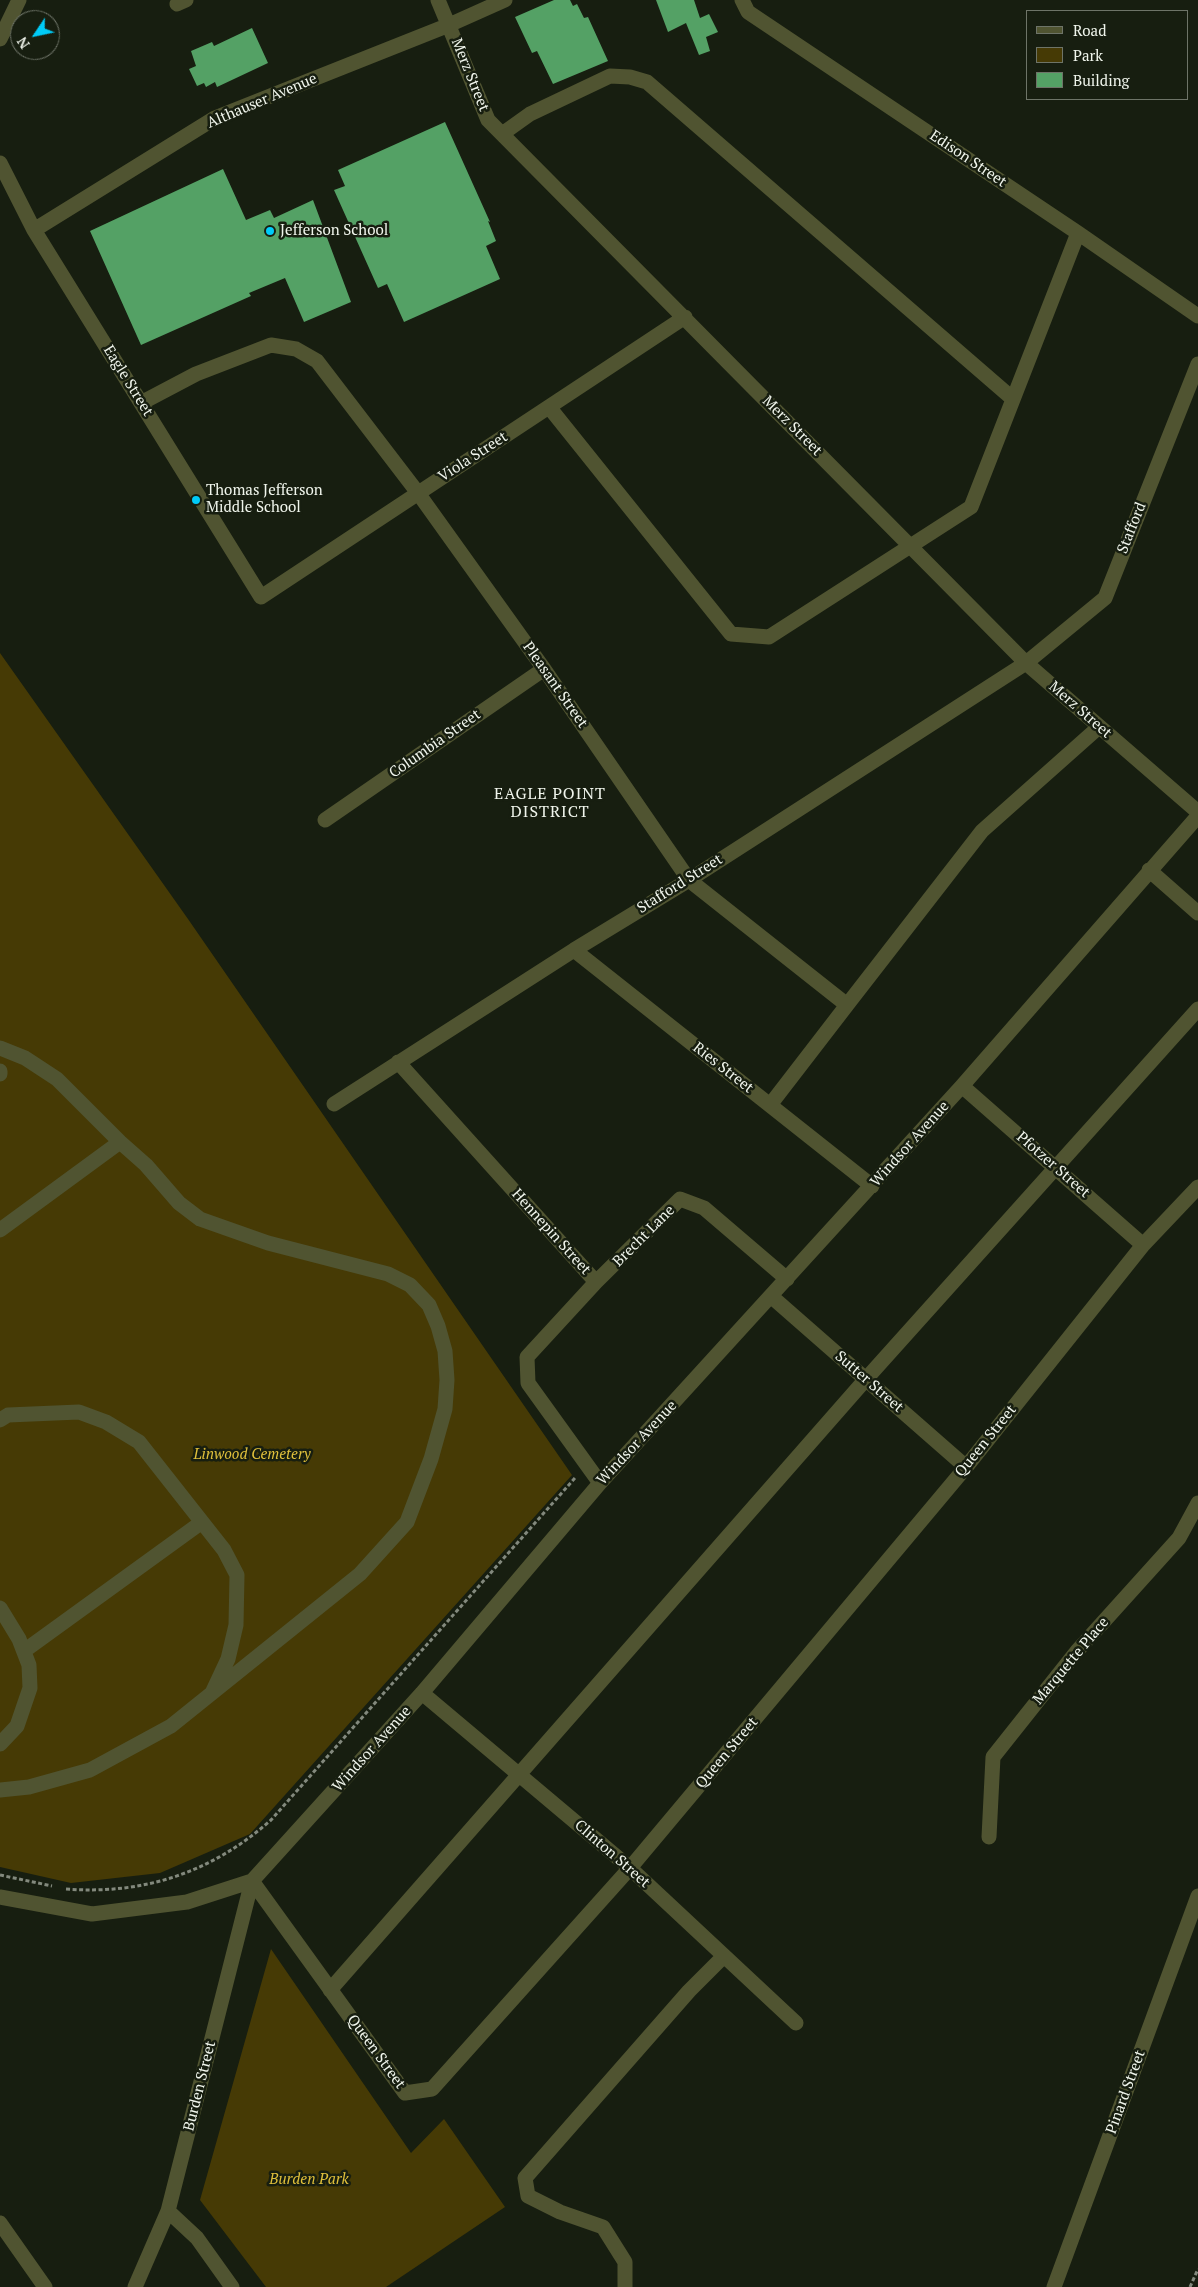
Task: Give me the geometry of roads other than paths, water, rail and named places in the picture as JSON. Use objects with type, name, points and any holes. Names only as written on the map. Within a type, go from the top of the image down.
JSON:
[{"type":"street","points":[[0,39],[19,0]]},
{"type":"street","name":"Merz Street","points":[[438,0],[488,120],[1026,663],[1198,814]]},
{"type":"street","name":"Althauser Avenue","points":[[34,230],[216,118],[450,25],[505,0]]},
{"type":"street","name":"Edison Street","points":[[742,0],[748,12],[1078,233],[1198,316]]},
{"type":"street","points":[[502,134],[530,114],[610,76],[630,77],[647,82],[1013,399]]},
{"type":"street","name":"Eagle Street","points":[[0,163],[34,230],[262,597]]},
{"type":"street","points":[[549,407],[731,634],[769,637],[912,548],[971,508],[1078,233]]},
{"type":"street","name":"Viola Street","points":[[262,597],[685,318]]},
{"type":"street","name":"Pleasant Street","points":[[141,402],[196,374],[271,345],[296,350],[317,361],[418,493],[544,668],[688,880],[847,1005]]},
{"type":"street","name":"Stafford","points":[[1026,663],[1105,598],[1198,364]]},
{"type":"street","name":"Stafford Street","points":[[334,1104],[1026,663]]},
{"type":"street","name":"Columbia Street","points":[[325,820],[544,668]]},
{"type":"street","points":[[770,1105],[982,831],[1099,727]]},
{"type":"street","name":"Windsor Avenue","points":[[252,1882],[422,1693],[600,1483],[772,1297],[962,1086],[1198,814]]},
{"type":"street","points":[[1149,870],[1198,913]]},
{"type":"street","name":"Ries Street","points":[[574,950],[872,1186]]},
{"type":"street","points":[[330,1990],[866,1379],[1057,1169],[1198,1009]]},
{"type":"street","points":[[0,1048],[25,1058],[57,1079],[120,1142],[146,1165],[180,1203],[200,1219],[268,1243],[388,1274],[410,1284],[429,1305],[445,1351],[447,1380],[445,1409],[421,1489],[407,1522],[360,1574],[171,1726],[90,1770],[29,1787],[0,1790]]},
{"type":"street","name":"Hennepin Street","points":[[398,1062],[596,1282],[527,1357],[528,1383],[600,1483]]},
{"type":"street","name":"Pfotzer Street","points":[[962,1086],[1143,1244]]},
{"type":"street","points":[[0,1230],[120,1142]]},
{"type":"street","name":"Queen Street","points":[[252,1882],[405,2093],[432,2089],[630,1868],[966,1467],[1143,1244],[1198,1187]]},
{"type":"street","name":"Brecht Lane","points":[[596,1282],[680,1199],[704,1208],[787,1279]]},
{"type":"street","name":"Sutter Street","points":[[772,1297],[966,1467]]},
{"type":"street","points":[[0,1419],[8,1415],[79,1412],[106,1422],[139,1442],[224,1550],[237,1575],[236,1625],[228,1659],[210,1695]]},
{"type":"street","name":"Marquette Place","points":[[990,1836],[993,1757],[1078,1650],[1179,1538],[1198,1503]]},
{"type":"street","points":[[24,1650],[202,1522]]},
{"type":"street","points":[[0,1608],[24,1650],[29,1665],[30,1688],[18,1726],[0,1744]]},
{"type":"street","name":"Clinton Street","points":[[422,1693],[630,1868],[796,2022]]},
{"type":"street","points":[[0,1897],[92,1914],[187,1902],[252,1882]]},
{"type":"street","name":"Burden Street","points":[[135,2287],[168,2211],[252,1882]]},
{"type":"street","name":"Pinard Street","points":[[1054,2287],[1198,1896]]},
{"type":"street","points":[[625,2286],[626,2262],[603,2227],[560,2212],[528,2196],[525,2178],[689,1991],[724,1956]]},
{"type":"street","points":[[168,2211],[197,2238],[232,2287]]},
{"type":"street","points":[[0,2222],[45,2287]]},
{"type":"place","name":"Jefferson School","points":[[270,231]]},
{"type":"place","name":"Thomas Jefferson Middle School","points":[[196,500]]},
{"type":"district","name":"EAGLE POINT DISTRICT","points":[[550,803]]},
{"type":"park label","name":"Linwood Cemetery","points":[[252,1455]]},
{"type":"park label","name":"Burden Park","points":[[309,2180]]}]
